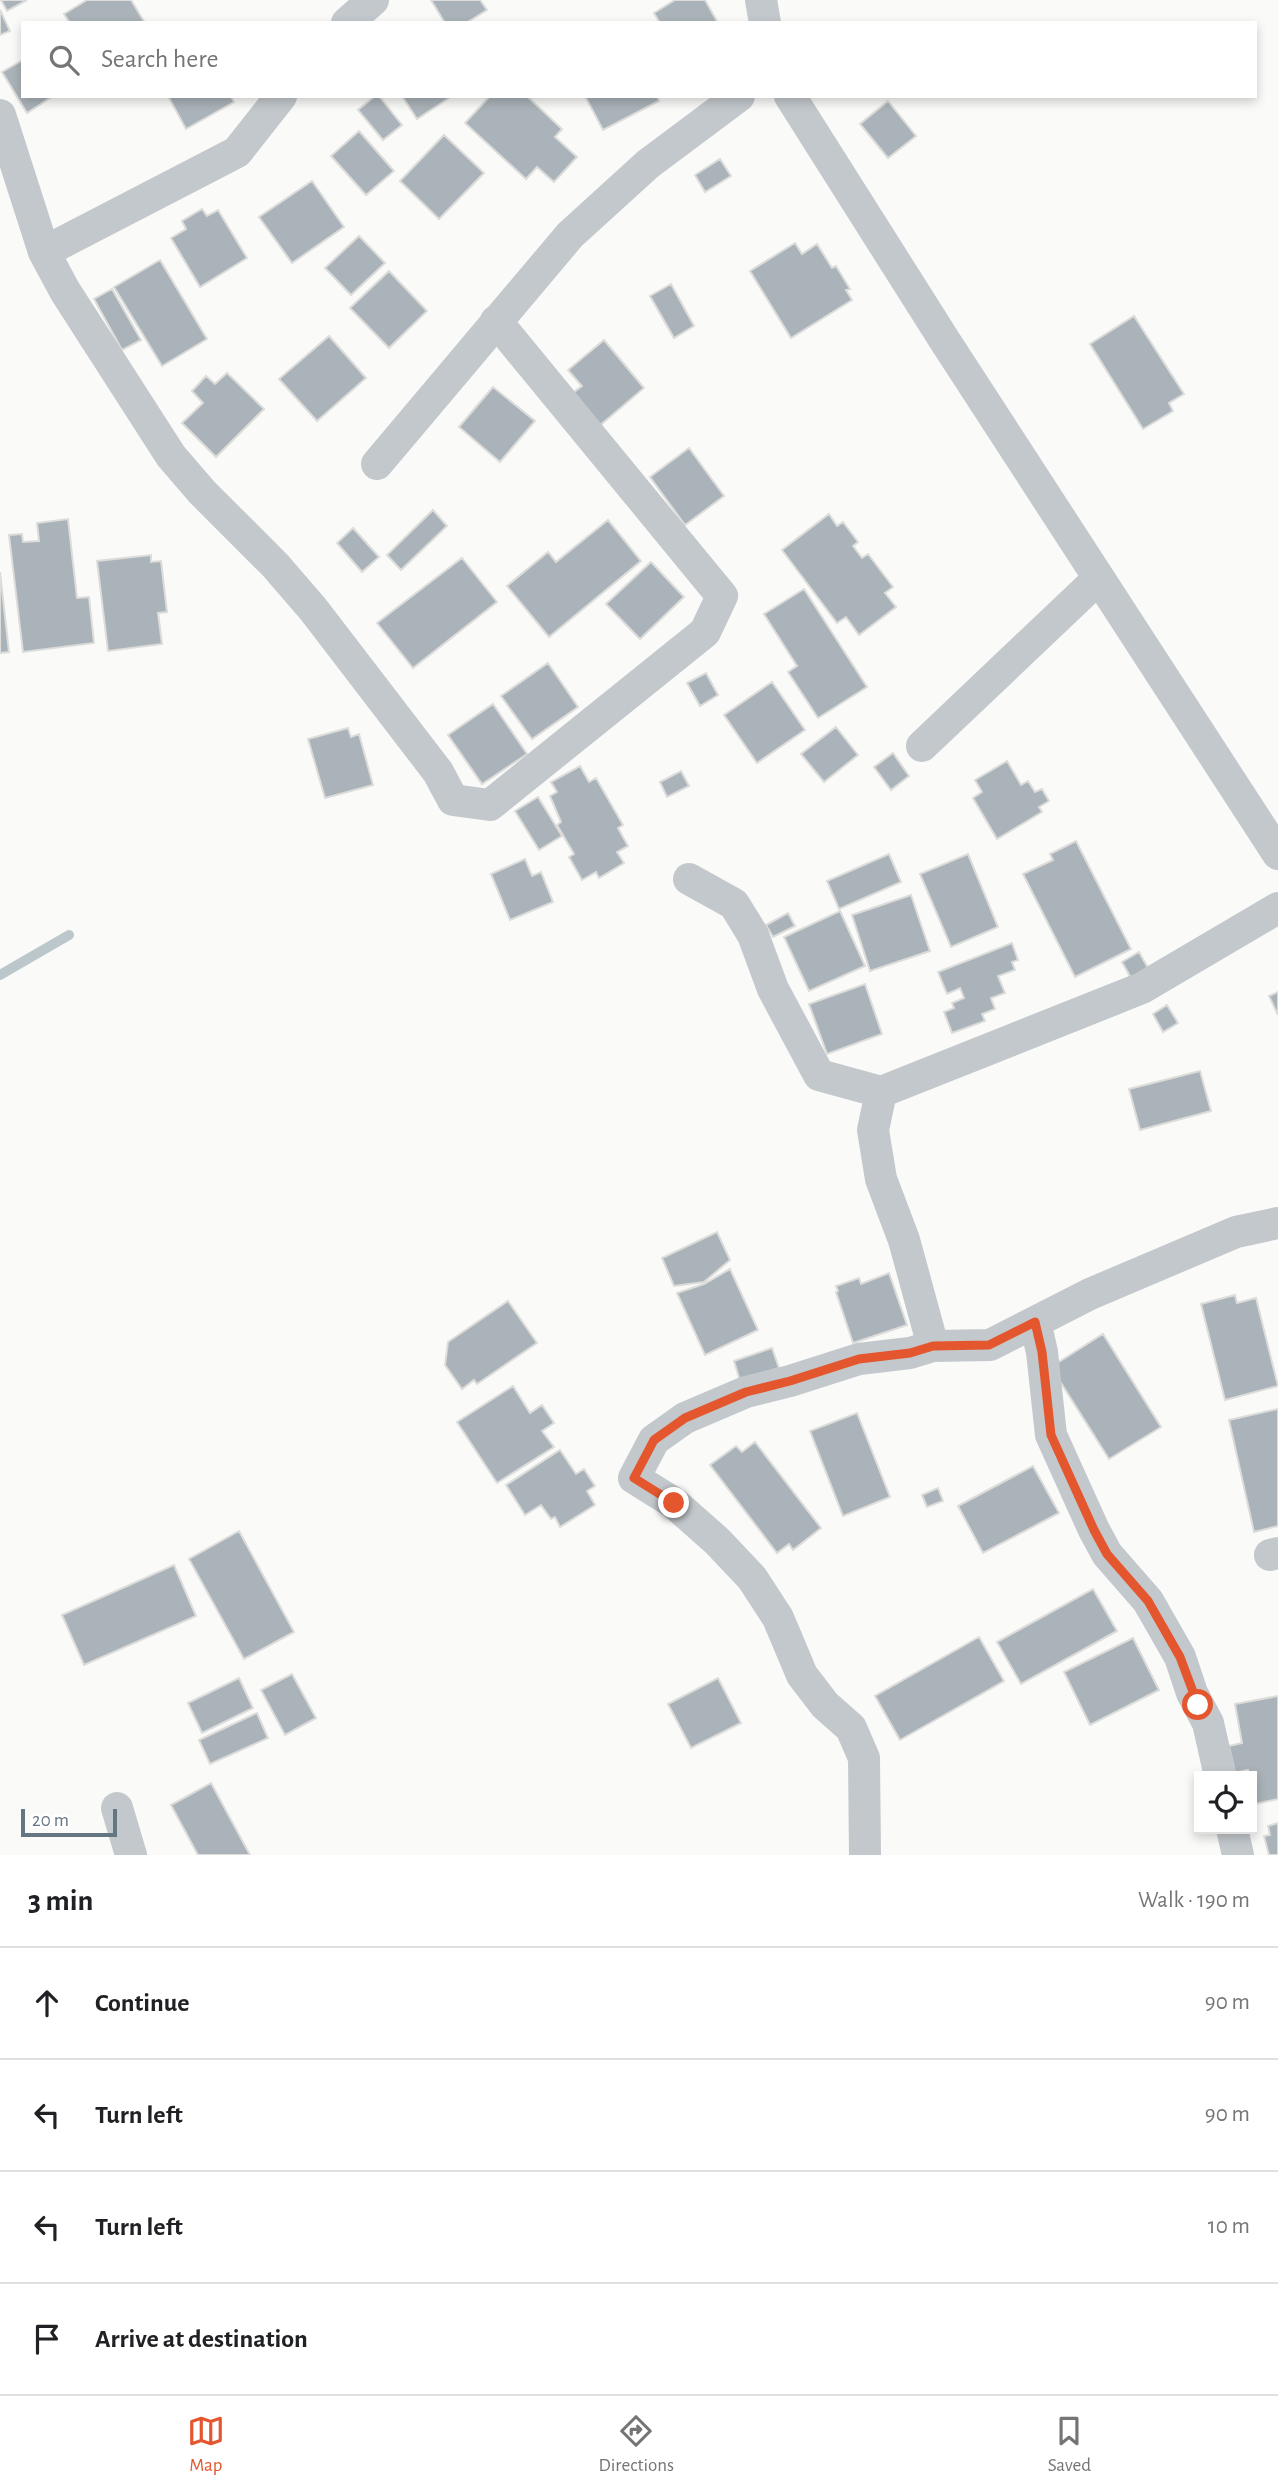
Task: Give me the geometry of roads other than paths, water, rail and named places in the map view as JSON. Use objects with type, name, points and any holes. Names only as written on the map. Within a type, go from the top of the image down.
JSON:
[{"type":"street","points":[[349,21],[373,0]]},
{"type":"street","points":[[761,0],[765,21]]},
{"type":"street","points":[[44,253],[237,152],[279,98]]},
{"type":"street","points":[[377,464],[570,235],[648,164],[736,98]]},
{"type":"street","points":[[791,98],[1278,854]]},
{"type":"street","points":[[0,115],[44,253],[65,291],[171,456],[313,609],[438,772],[453,800],[491,805],[705,632],[722,596],[496,321]]},
{"type":"street","points":[[922,746],[1099,578]]},
{"type":"street","points":[[689,879],[734,904],[753,935],[774,989],[819,1075],[881,1092],[1142,988],[1278,908]]},
{"type":"street","points":[[881,1092],[873,1130],[881,1179],[904,1240],[933,1346]]},
{"type":"street","points":[[865,1855],[864,1758],[851,1728],[825,1705],[802,1675],[778,1618],[752,1578],[717,1541],[674,1503],[634,1478],[654,1440],[685,1418],[746,1392],[859,1359],[910,1353],[933,1346],[989,1345],[1090,1294],[1236,1232],[1278,1223]]},
{"type":"street","points":[[1035,1322],[1042,1352],[1051,1435],[1107,1554],[1148,1601],[1180,1657],[1192,1693],[1208,1723],[1219,1771]]},
{"type":"street","points":[[117,1808],[131,1855]]},
{"type":"street","points":[[1233,1834],[1238,1855]]},
{"type":"waterway","points":[[0,975],[69,935]]}]
